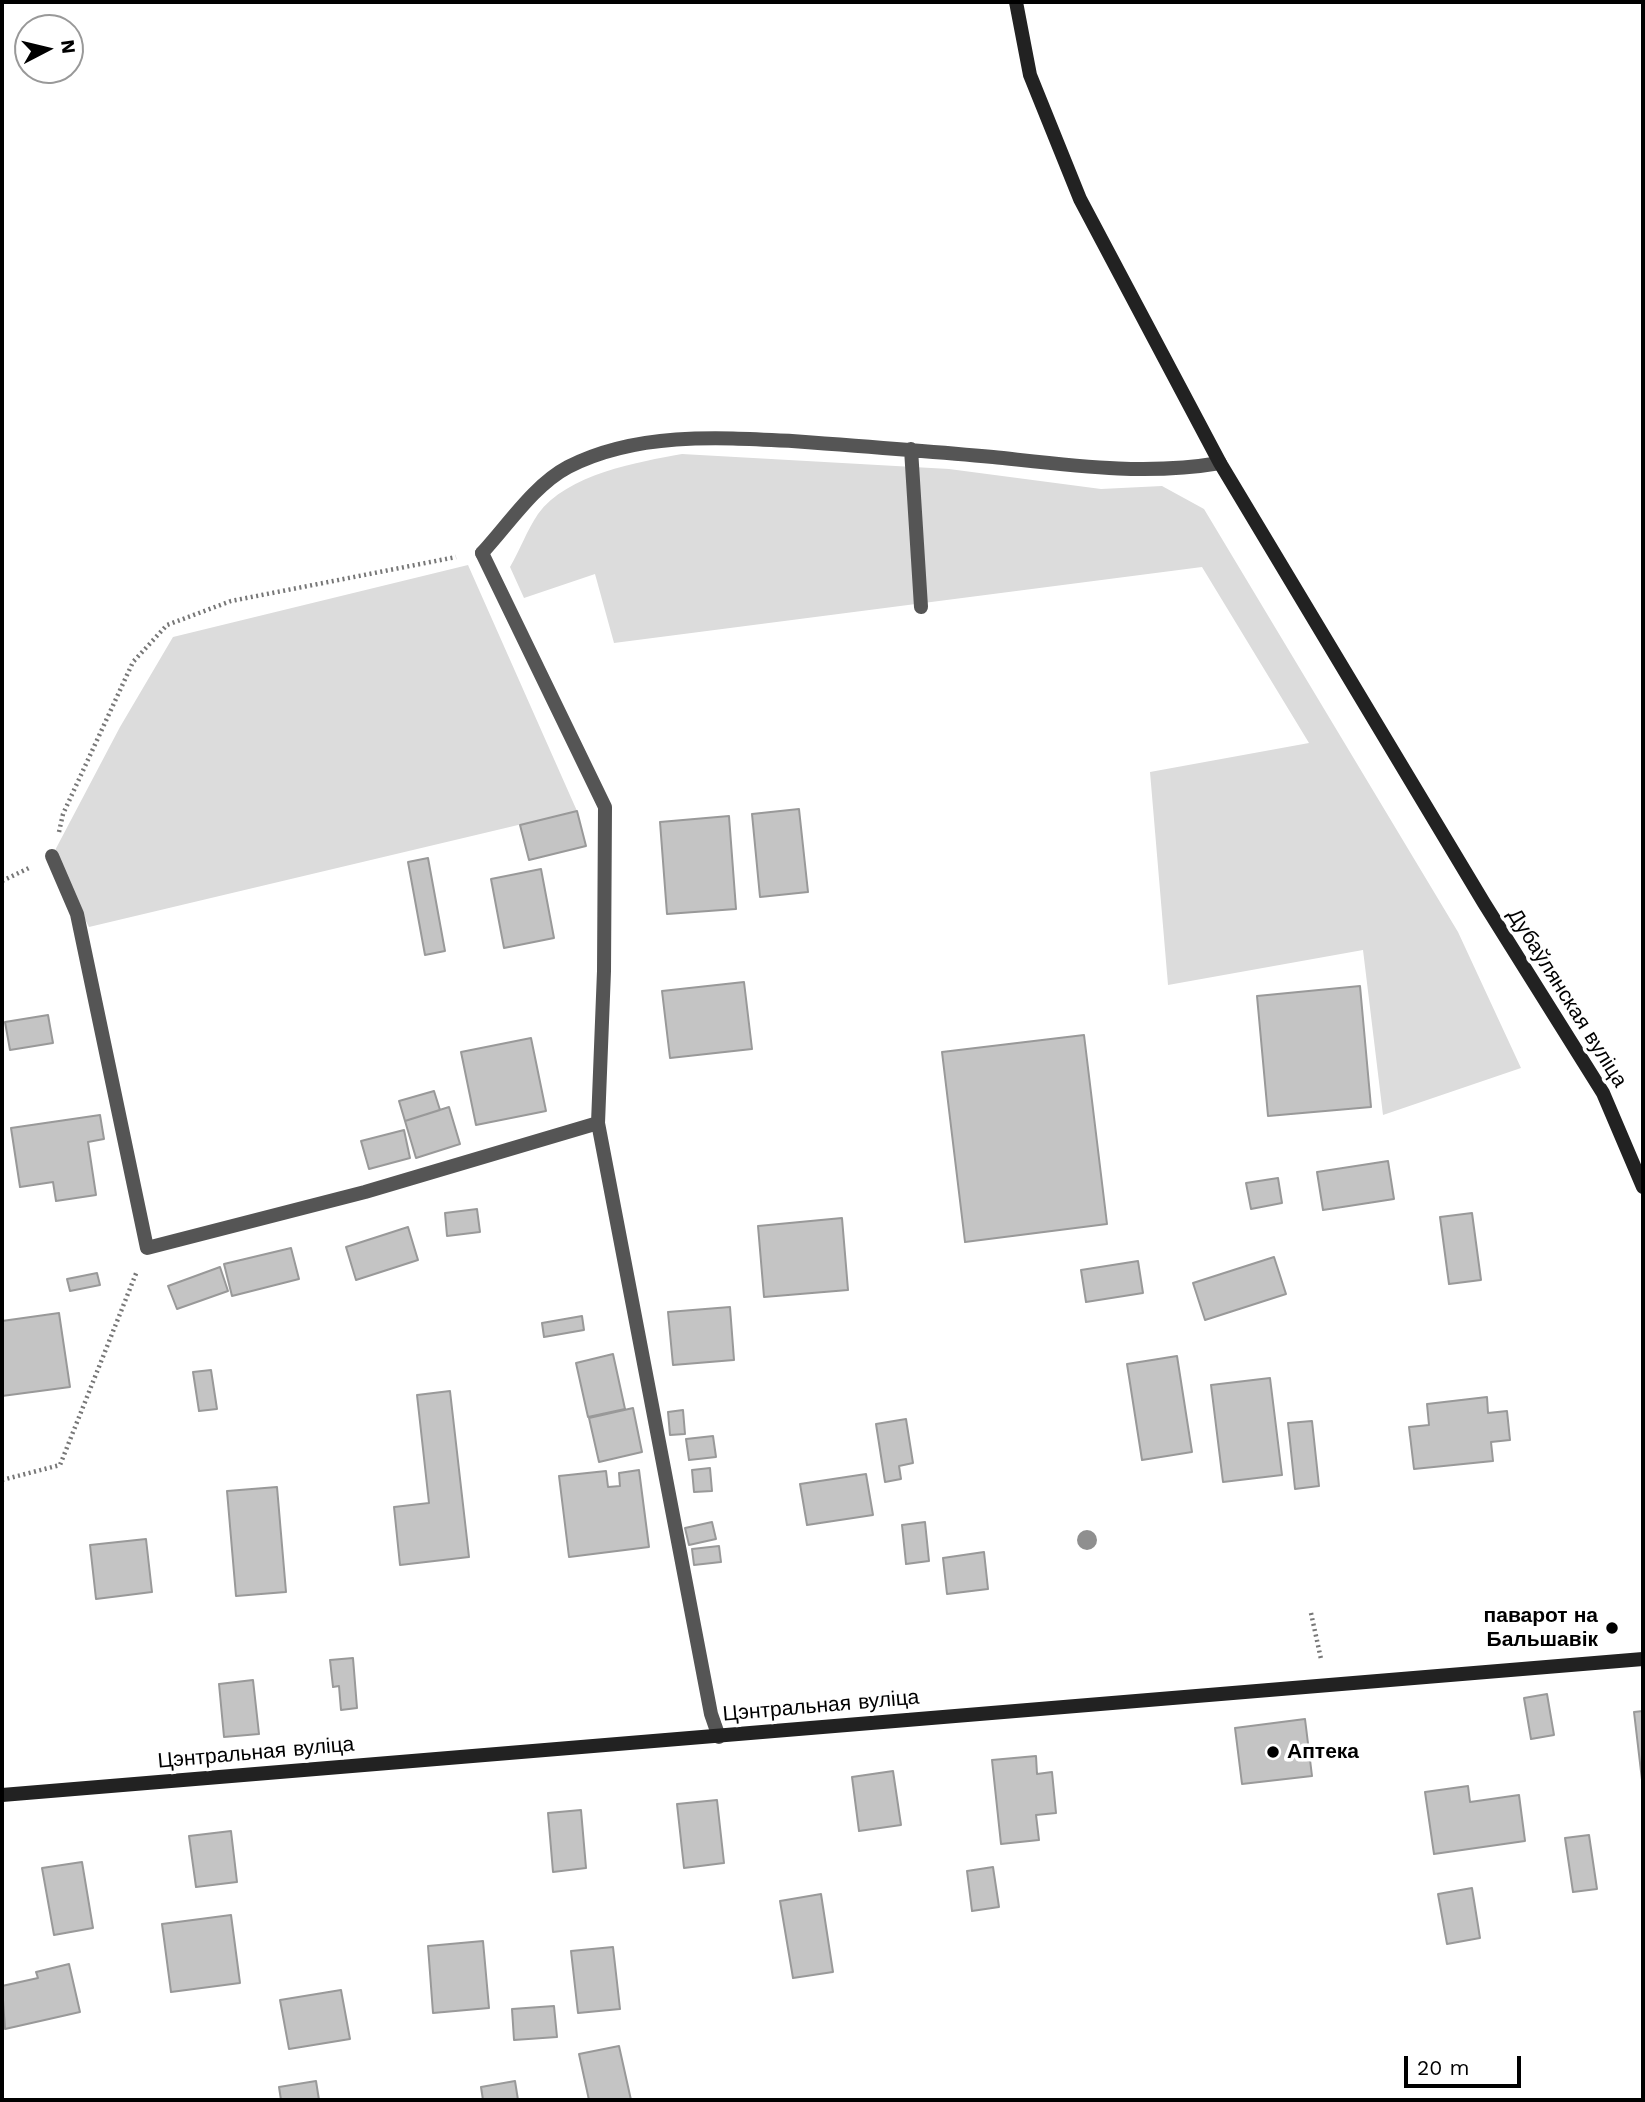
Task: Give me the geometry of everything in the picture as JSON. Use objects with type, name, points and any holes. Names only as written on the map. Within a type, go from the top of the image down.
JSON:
[{"type":"main road","name":"Дубаўлянская вуліца","points":[[1016,2],[1030,75],[1080,199],[1220,463],[1444,836],[1603,1093],[1643,1187]]},
{"type":"main road","name":"Цэнтральная вуліца","points":[[2,1795],[1643,1659]]},
{"type":"street","points":[[719,1737],[711,1714],[598,1123],[604,971],[605,807],[482,552],[546,482],[569,467],[637,445],[686,439],[732,438],[911,449],[1149,470],[1220,463]]},
{"type":"street","points":[[911,449],[921,607]]},
{"type":"street","points":[[52,856],[77,914],[146,1248],[365,1192],[598,1123]]},
{"type":"path","points":[[2,881],[52,856],[63,814],[133,662],[167,625],[231,601],[482,552]]},
{"type":"path","points":[[2,1480],[60,1465],[146,1248]]},
{"type":"path","points":[[1311,1613],[1321,1659]]},
{"type":"shaded area","points":[[682,454],[949,469],[1101,489],[1162,486],[1204,509],[1458,932],[1521,1068],[1383,1115],[1363,950],[1168,985],[1150,772],[1309,743],[1202,567],[614,643],[595,574],[524,598],[510,567],[534,520],[551,500],[567,489],[604,472]]},
{"type":"shaded area","points":[[468,565],[577,811],[89,927],[52,856],[120,727],[173,637]]},
{"type":"building","points":[[799,809],[808,892],[760,897],[752,814]]},
{"type":"building","points":[[577,811],[586,846],[529,860],[520,825]]},
{"type":"building","points":[[729,816],[736,909],[667,914],[660,822]]},
{"type":"building","points":[[428,858],[445,951],[425,955],[408,862]]},
{"type":"building","points":[[541,869],[554,938],[504,948],[491,879]]},
{"type":"building","points":[[744,982],[752,1049],[670,1058],[662,991]]},
{"type":"building","points":[[1360,986],[1371,1107],[1268,1116],[1257,996]]},
{"type":"building","points":[[48,1015],[53,1043],[10,1050],[5,1022]]},
{"type":"building","points":[[1084,1035],[1107,1224],[965,1242],[942,1052]]},
{"type":"building","points":[[531,1038],[546,1111],[476,1125],[461,1052]]},
{"type":"building","points":[[434,1091],[440,1110],[405,1121],[399,1101]]},
{"type":"building","points":[[449,1107],[460,1144],[416,1158],[405,1121]]},
{"type":"building","points":[[100,1115],[104,1139],[88,1142],[96,1195],[56,1201],[53,1182],[20,1187],[11,1128]]},
{"type":"building","points":[[404,1130],[410,1158],[369,1169],[361,1141]]},
{"type":"building","points":[[1388,1161],[1394,1199],[1323,1210],[1317,1172]]},
{"type":"building","points":[[1278,1178],[1282,1203],[1251,1209],[1246,1183]]},
{"type":"building","points":[[477,1209],[480,1232],[447,1236],[445,1213]]},
{"type":"building","points":[[1472,1213],[1481,1280],[1449,1284],[1440,1217]]},
{"type":"building","points":[[842,1218],[848,1290],[764,1297],[758,1226]]},
{"type":"building","points":[[408,1227],[418,1260],[356,1280],[346,1247]]},
{"type":"building","points":[[291,1248],[299,1279],[232,1296],[224,1264]]},
{"type":"building","points":[[1274,1257],[1286,1294],[1205,1320],[1193,1283]]},
{"type":"building","points":[[1138,1261],[1143,1293],[1086,1302],[1081,1270]]},
{"type":"building","points":[[220,1267],[228,1291],[177,1309],[168,1286]]},
{"type":"building","points":[[97,1273],[100,1285],[70,1291],[67,1279]]},
{"type":"building","points":[[730,1307],[734,1360],[673,1365],[668,1312]]},
{"type":"building","points":[[59,1313],[70,1387],[2,1396],[2,1321]]},
{"type":"building","points":[[582,1316],[584,1330],[544,1337],[542,1323]]},
{"type":"building","points":[[613,1354],[625,1409],[588,1417],[576,1363]]},
{"type":"building","points":[[1177,1356],[1192,1452],[1142,1460],[1127,1364]]},
{"type":"building","points":[[211,1370],[217,1409],[199,1411],[193,1372]]},
{"type":"building","points":[[1270,1378],[1282,1475],[1223,1482],[1211,1385]]},
{"type":"building","points":[[450,1391],[469,1557],[400,1565],[394,1507],[429,1503],[417,1395]]},
{"type":"building","points":[[1487,1397],[1488,1413],[1507,1411],[1510,1440],[1491,1442],[1493,1461],[1414,1469],[1409,1427],[1429,1425],[1427,1404]]},
{"type":"building","points":[[633,1408],[642,1452],[599,1462],[589,1418]]},
{"type":"building","points":[[683,1410],[685,1434],[670,1435],[668,1412]]},
{"type":"building","points":[[906,1419],[913,1463],[899,1466],[901,1479],[885,1482],[876,1424]]},
{"type":"building","points":[[1312,1421],[1319,1486],[1295,1489],[1288,1423]]},
{"type":"building","points":[[713,1436],[716,1457],[689,1460],[686,1439]]},
{"type":"building","points":[[710,1468],[712,1491],[694,1492],[692,1470]]},
{"type":"building","points":[[639,1470],[649,1547],[569,1557],[559,1476],[606,1471],[608,1487],[620,1486],[619,1473]]},
{"type":"building","points":[[866,1474],[873,1515],[807,1525],[800,1484]]},
{"type":"building","points":[[277,1487],[286,1592],[236,1596],[227,1491]]},
{"type":"building","points":[[712,1522],[716,1539],[689,1545],[685,1528]]},
{"type":"building","points":[[925,1522],[929,1561],[906,1564],[902,1525]]},
{"type":"building","points":[[146,1539],[152,1592],[96,1599],[90,1545]]},
{"type":"building","points":[[719,1546],[721,1562],[694,1565],[692,1549]]},
{"type":"building","points":[[984,1552],[988,1589],[947,1594],[943,1558]]},
{"type":"building","points":[[353,1658],[357,1708],[341,1710],[339,1686],[333,1687],[330,1660]]},
{"type":"building","points":[[253,1680],[259,1734],[224,1737],[219,1684]]},
{"type":"building","points":[[1547,1694],[1554,1735],[1531,1739],[1524,1698]]},
{"type":"building","points":[[1643,1711],[1643,1780],[1642,1780],[1634,1712]]},
{"type":"building","points":[[1305,1719],[1312,1776],[1242,1784],[1235,1728]]},
{"type":"building","points":[[1036,1756],[1037,1774],[1052,1772],[1056,1813],[1036,1815],[1039,1840],[1001,1844],[992,1760]]},
{"type":"building","points":[[893,1771],[901,1825],[859,1831],[852,1777]]},
{"type":"building","points":[[1468,1786],[1470,1802],[1519,1795],[1525,1841],[1434,1854],[1425,1792]]},
{"type":"building","points":[[717,1800],[724,1863],[684,1868],[677,1804]]},
{"type":"building","points":[[581,1810],[586,1868],[553,1872],[548,1813]]},
{"type":"building","points":[[231,1831],[237,1882],[196,1887],[189,1836]]},
{"type":"building","points":[[1589,1835],[1597,1889],[1573,1892],[1565,1838]]},
{"type":"building","points":[[82,1862],[93,1928],[54,1935],[42,1868]]},
{"type":"building","points":[[993,1867],[999,1907],[972,1911],[967,1871]]},
{"type":"building","points":[[1472,1888],[1480,1938],[1447,1944],[1438,1894]]},
{"type":"building","points":[[821,1894],[833,1972],[793,1978],[780,1901]]},
{"type":"building","points":[[231,1915],[240,1983],[171,1992],[162,1924]]},
{"type":"building","points":[[483,1941],[489,2008],[433,2013],[428,1946]]},
{"type":"building","points":[[613,1947],[620,2009],[578,2013],[571,1951]]},
{"type":"building","points":[[69,1964],[80,2012],[5,2029],[2,1986],[38,1978],[36,1972]]},
{"type":"building","points":[[341,1990],[350,2039],[289,2049],[280,2000]]},
{"type":"building","points":[[554,2006],[557,2037],[514,2040],[512,2009]]},
{"type":"building","points":[[619,2046],[631,2100],[589,2100],[579,2054]]},
{"type":"building","points":[[316,2081],[319,2100],[281,2100],[279,2087]]},
{"type":"building","points":[[515,2081],[518,2100],[483,2100],[481,2087]]},
{"type":"place","name":"паварот на Бальшавік","points":[[1612,1628]]},
{"type":"place","name":"Аптека","points":[[1273,1752]]}]
